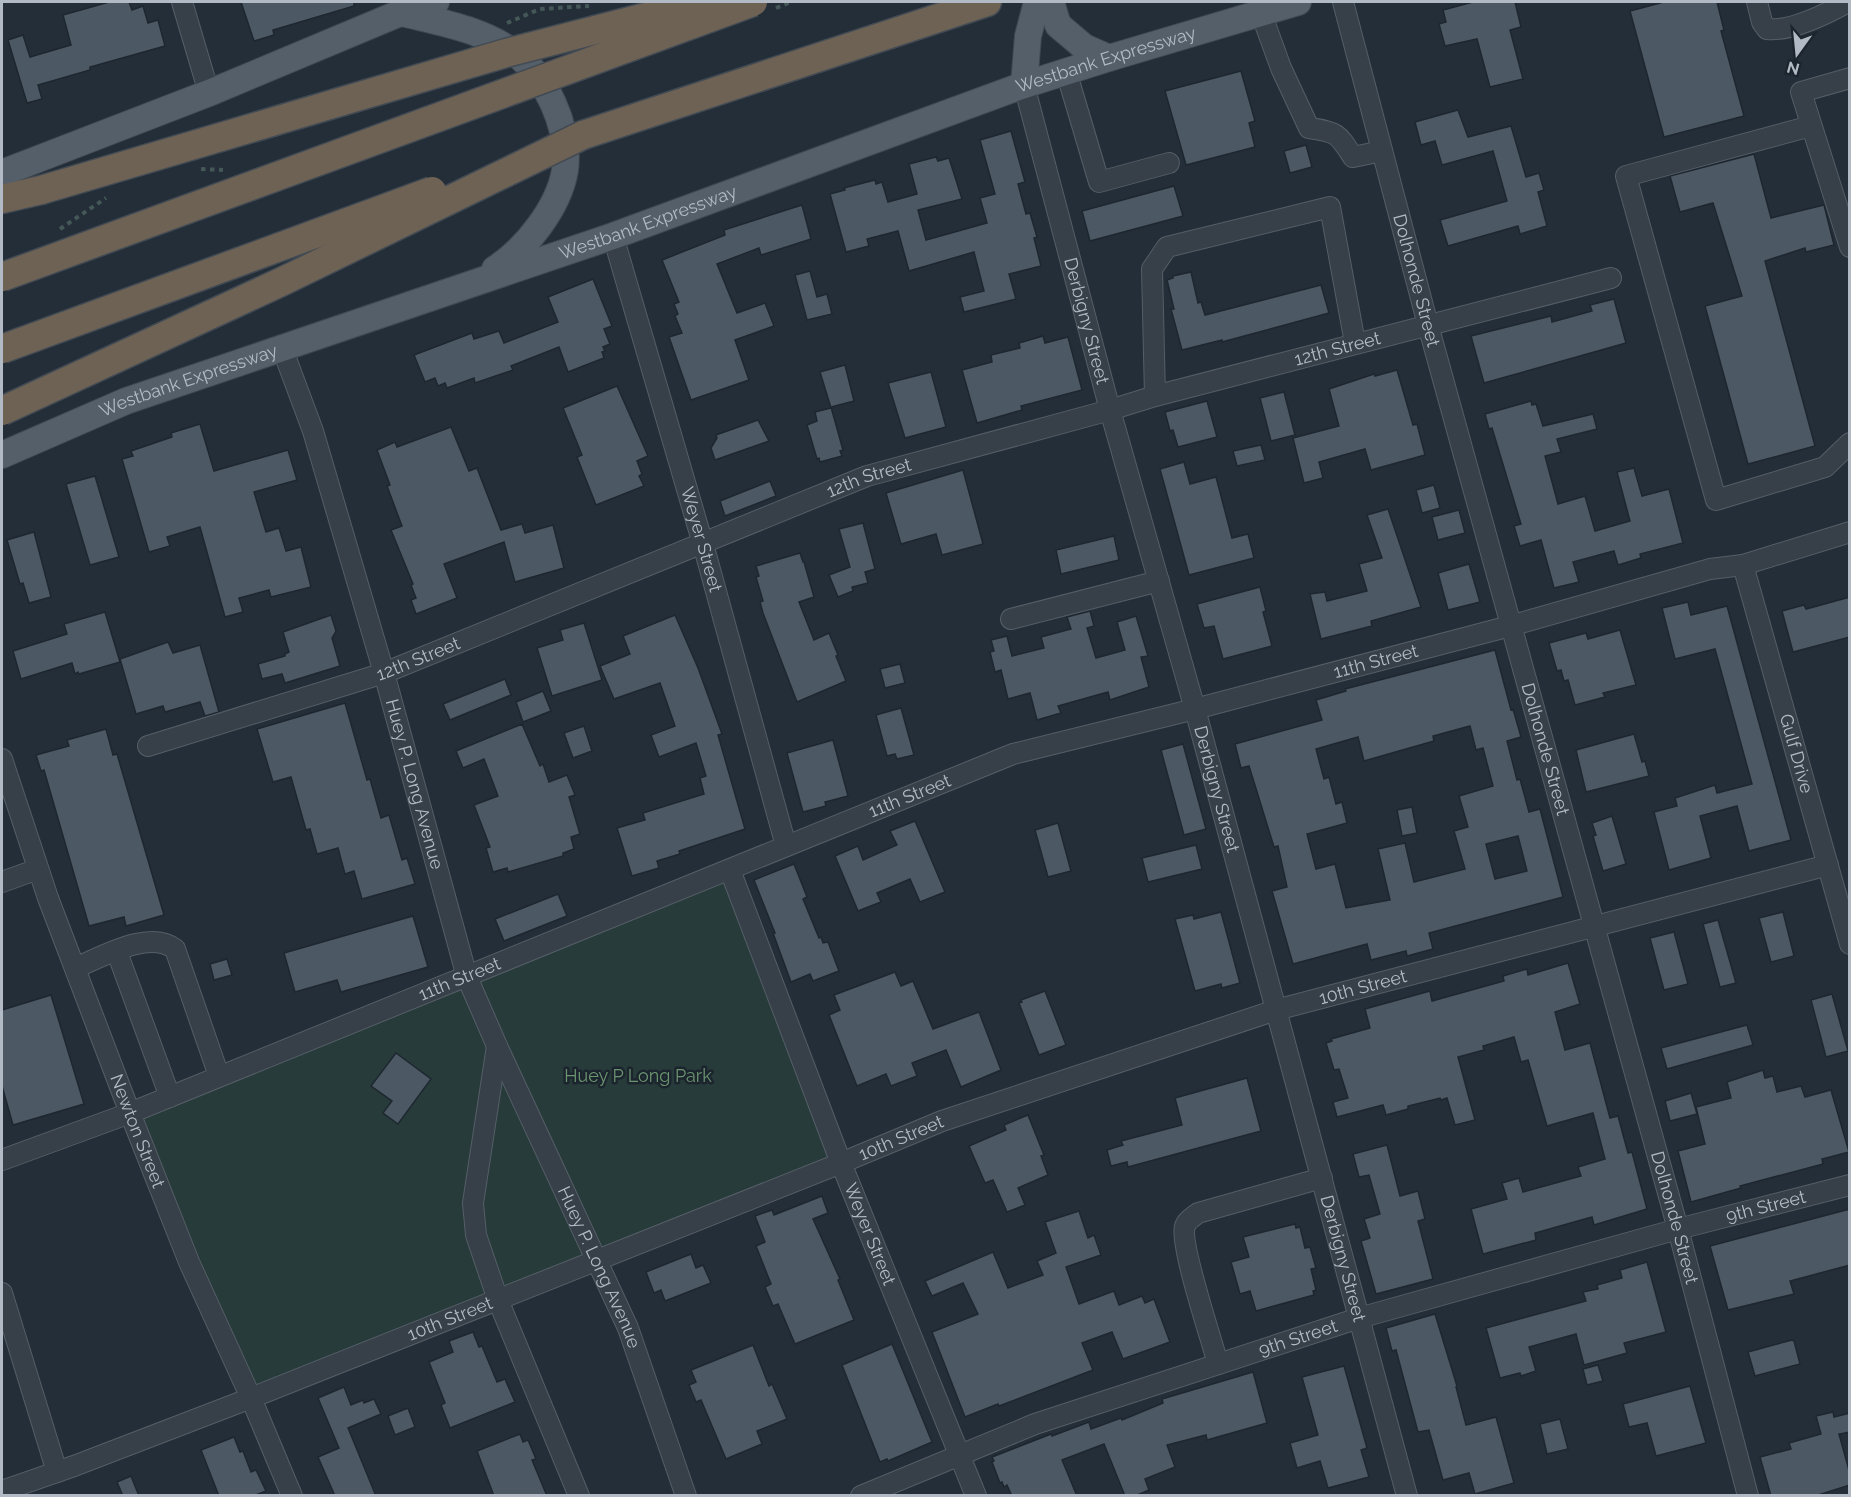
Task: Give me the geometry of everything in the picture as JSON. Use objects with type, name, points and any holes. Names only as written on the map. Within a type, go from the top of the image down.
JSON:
[{"type":"highway","points":[[2,199],[41,190],[506,53],[704,2]]},
{"type":"highway","points":[[2,277],[753,2]]},
{"type":"highway","points":[[2,349],[583,135],[987,2]]},
{"type":"highway","points":[[2,411],[281,282],[583,135]]},
{"type":"main road","points":[[2,173],[208,93],[400,13],[436,2]]},
{"type":"main road","points":[[1024,85],[1028,36],[1036,2]]},
{"type":"main road","points":[[1051,2],[1058,25],[1084,47],[1109,58]]},
{"type":"main road","name":"Westbank Expressway","points":[[2,455],[126,401],[613,236],[1024,85],[1298,2]]},
{"type":"main road","points":[[400,13],[470,30],[488,37],[521,58],[542,82],[557,112],[563,134],[566,155],[560,188],[532,238],[517,253],[469,285]]},
{"type":"street","points":[[182,2],[208,93]]},
{"type":"street","name":"Dolhonde Street","points":[[1343,2],[1428,325],[1678,1229],[1748,1496]]},
{"type":"street","points":[[1757,2],[1762,22],[1767,29],[1776,30],[1822,16],[1828,7],[1848,2]]},
{"type":"street","points":[[1261,13],[1281,68],[1310,128],[1328,130],[1339,136],[1353,157],[1382,151]]},
{"type":"street","points":[[1066,71],[1099,182],[1168,163]]},
{"type":"street","points":[[1850,78],[1801,92],[1850,247]]},
{"type":"street","name":"Derbigny Street","points":[[1024,85],[1110,410],[1195,710],[1407,1496]]},
{"type":"street","points":[[1811,126],[1626,176],[1716,500],[1825,467],[1850,443]]},
{"type":"street","points":[[1155,396],[1152,269],[1167,247],[1329,207],[1355,343]]},
{"type":"street","name":"Weyer Street","points":[[613,236],[703,544],[786,846]]},
{"type":"street","name":"12th Street","points":[[148,746],[384,673],[867,476],[1155,396],[1611,278]]},
{"type":"street","name":"Huey P. Long Avenue","points":[[282,348],[313,431],[384,673],[467,977],[628,1328],[686,1496]]},
{"type":"street","name":"11th Street","points":[[2,1160],[130,1113],[1013,754],[1195,710],[1510,626],[1710,569],[1743,565],[1850,532]]},
{"type":"street","name":"Gulf Drive","points":[[1743,565],[1850,944]]},
{"type":"street","points":[[1011,619],[1159,581]]},
{"type":"street","name":"Newton Street","points":[[2,764],[75,968],[189,1262],[251,1398],[292,1496]]},
{"type":"street","name":"10th Street","points":[[2,1491],[251,1398],[598,1261],[942,1121],[1276,1010],[1828,865]]},
{"type":"street","points":[[2,882],[38,869]]},
{"type":"street","name":"Weyer Street","points":[[730,870],[841,1163],[976,1496]]},
{"type":"street","points":[[75,968],[136,943],[168,943],[175,949],[219,1076]]},
{"type":"street","points":[[117,952],[170,1096]]},
{"type":"street","points":[[497,1046],[473,1203],[476,1235],[498,1300],[579,1496]]},
{"type":"street","points":[[1218,1364],[1184,1240],[1184,1228],[1187,1222],[1198,1213],[1322,1179]]},
{"type":"street","name":"9th Street","points":[[861,1496],[1035,1424],[1359,1318],[1678,1229],[1850,1185]]},
{"type":"street","points":[[2,1293],[5,1320],[57,1472]]},
{"type":"green space","name":"Huey P Long Park","points":[[730,870],[841,1163],[251,1398],[130,1113]]},
{"type":"building","points":[[109,2],[129,2],[132,10],[143,6],[148,23],[158,20],[165,46],[90,67],[90,70],[38,85],[42,99],[27,103],[8,40],[23,35],[30,57],[71,45],[63,15]]},
{"type":"building","points":[[241,2],[354,2],[354,6],[273,30],[274,35],[254,41]]},
{"type":"building","points":[[1473,2],[1515,2],[1521,27],[1510,30],[1523,79],[1490,87],[1477,39],[1445,46],[1439,24],[1446,22],[1443,10]]},
{"type":"building","points":[[1664,2],[1717,2],[1724,30],[1721,31],[1744,116],[1664,137],[1630,11]]},
{"type":"building","points":[[1241,71],[1255,121],[1249,123],[1255,147],[1186,165],[1165,91]]},
{"type":"building","points":[[1458,110],[1468,137],[1511,126],[1526,177],[1539,173],[1544,190],[1538,192],[1547,226],[1520,234],[1518,226],[1448,246],[1440,220],[1507,201],[1493,151],[1442,165],[1435,141],[1421,145],[1415,122]]},
{"type":"building","points":[[1011,131],[1025,182],[1018,184],[1026,214],[1030,213],[1037,237],[1034,238],[1041,266],[1009,274],[1016,299],[964,312],[960,297],[984,291],[974,252],[909,271],[898,231],[867,239],[869,246],[846,252],[830,194],[875,180],[876,184],[882,182],[888,202],[917,194],[909,164],[936,157],[938,161],[949,158],[962,199],[918,210],[926,240],[987,223],[980,198],[995,194],[980,140]]},
{"type":"building","points":[[1306,145],[1312,167],[1290,173],[1284,151]]},
{"type":"building","points":[[1754,154],[1771,218],[1824,205],[1834,245],[1806,252],[1805,248],[1765,261],[1815,446],[1748,464],[1705,306],[1742,296],[1713,203],[1680,212],[1670,176]]},
{"type":"building","points":[[1174,186],[1183,216],[1090,241],[1082,211]]},
{"type":"building","points":[[802,205],[811,239],[761,255],[759,248],[717,264],[737,313],[765,303],[774,326],[735,340],[749,380],[691,400],[669,337],[682,333],[675,316],[678,314],[674,304],[679,302],[662,260],[725,235],[724,230]]},
{"type":"building","points":[[810,271],[817,297],[827,294],[832,314],[807,320],[795,275]]},
{"type":"building","points":[[1191,272],[1198,303],[1201,302],[1205,315],[1321,285],[1329,313],[1222,342],[1222,340],[1182,350],[1171,309],[1174,309],[1167,280],[1173,276]]},
{"type":"building","points":[[593,279],[612,326],[604,329],[610,344],[603,347],[604,358],[568,372],[559,347],[511,366],[513,370],[475,383],[474,378],[447,388],[445,383],[438,386],[435,378],[425,382],[414,355],[472,333],[474,339],[499,331],[504,343],[558,322],[548,297]]},
{"type":"building","points":[[1614,299],[1626,343],[1484,383],[1471,336],[1551,316],[1552,322],[1592,311],[1590,305]]},
{"type":"building","points":[[1043,336],[1045,343],[1068,337],[1082,390],[1021,406],[1022,410],[977,423],[962,370],[992,362],[991,355],[1020,348],[1019,343]]},
{"type":"building","points":[[845,365],[854,401],[831,407],[843,450],[840,451],[842,456],[820,462],[819,458],[817,459],[807,425],[817,421],[815,412],[831,408],[820,372]]},
{"type":"building","points":[[1397,370],[1413,425],[1417,424],[1425,455],[1371,470],[1365,449],[1319,462],[1323,478],[1304,483],[1293,438],[1339,426],[1329,389],[1374,374],[1375,376]]},
{"type":"building","points":[[931,372],[946,427],[905,438],[888,383]]},
{"type":"building","points":[[617,386],[648,456],[637,461],[642,474],[639,476],[644,486],[596,505],[577,457],[582,455],[563,408]]},
{"type":"building","points":[[1284,392],[1295,435],[1271,441],[1260,398]]},
{"type":"building","points":[[1207,401],[1217,437],[1178,447],[1173,430],[1170,431],[1165,412]]},
{"type":"building","points":[[1531,401],[1532,405],[1536,404],[1543,426],[1593,414],[1597,429],[1557,439],[1561,452],[1545,456],[1558,504],[1585,496],[1595,531],[1630,521],[1617,472],[1634,468],[1642,496],[1669,489],[1683,543],[1640,554],[1641,558],[1618,565],[1614,551],[1573,562],[1579,582],[1554,588],[1541,540],[1520,546],[1514,526],[1521,524],[1492,428],[1489,429],[1485,414]]},
{"type":"building","points":[[758,420],[769,441],[715,460],[711,448],[717,438],[716,435]]},
{"type":"building","points":[[200,424],[214,471],[288,450],[297,480],[254,492],[266,532],[279,528],[286,551],[301,547],[311,587],[271,597],[269,590],[239,598],[243,612],[225,617],[200,527],[167,537],[170,546],[149,552],[122,459],[133,456],[131,451],[172,437],[171,433]]},
{"type":"building","points":[[451,427],[469,471],[477,468],[501,530],[522,524],[525,533],[553,525],[564,568],[515,582],[504,542],[444,564],[457,598],[416,614],[411,600],[416,598],[411,585],[413,584],[391,530],[402,526],[377,450],[395,442],[397,447]]},
{"type":"building","points":[[1261,445],[1265,460],[1237,466],[1233,451]]},
{"type":"building","points":[[1184,462],[1190,484],[1216,477],[1232,538],[1248,534],[1254,558],[1189,575],[1160,469]]},
{"type":"building","points":[[963,470],[983,544],[942,555],[936,534],[901,544],[886,493]]},
{"type":"building","points":[[95,476],[119,557],[90,565],[66,484]]},
{"type":"building","points":[[770,481],[776,496],[725,516],[720,501]]},
{"type":"building","points":[[1434,485],[1440,508],[1422,513],[1416,490]]},
{"type":"building","points":[[1388,509],[1421,607],[1371,621],[1372,626],[1321,639],[1310,594],[1325,592],[1327,601],[1367,591],[1359,564],[1382,558],[1367,515]]},
{"type":"building","points":[[1459,510],[1465,533],[1438,540],[1432,517]]},
{"type":"building","points":[[863,523],[875,569],[865,572],[868,583],[852,587],[853,591],[838,597],[829,575],[850,567],[839,529]]},
{"type":"building","points":[[34,532],[51,597],[29,603],[23,583],[20,584],[7,540]]},
{"type":"building","points":[[1114,536],[1119,560],[1061,574],[1056,550]]},
{"type":"building","points":[[800,553],[814,597],[799,602],[814,640],[829,633],[846,681],[797,702],[763,613],[756,566]]},
{"type":"building","points":[[1469,564],[1480,602],[1448,610],[1438,573]]},
{"type":"building","points":[[1260,587],[1266,611],[1263,612],[1272,646],[1223,659],[1214,626],[1204,628],[1197,604]]},
{"type":"building","points":[[1850,597],[1850,637],[1793,652],[1782,611],[1804,605],[1806,609]]},
{"type":"building","points":[[1688,602],[1691,615],[1727,606],[1791,840],[1749,851],[1737,806],[1700,816],[1711,858],[1669,870],[1654,812],[1677,806],[1675,798],[1715,785],[1717,793],[1752,784],[1715,649],[1675,659],[1662,608]]},
{"type":"building","points":[[1090,611],[1094,626],[1087,628],[1096,658],[1125,650],[1117,622],[1136,616],[1148,656],[1141,657],[1149,687],[1110,700],[1108,692],[1058,706],[1061,713],[1037,720],[1030,693],[1008,699],[1001,670],[995,672],[990,652],[994,651],[991,640],[1007,636],[1012,656],[1044,648],[1041,637],[1071,629],[1067,617]]},
{"type":"building","points":[[105,612],[120,662],[79,674],[78,672],[75,674],[72,663],[21,679],[13,651],[67,634],[64,624]]},
{"type":"building","points":[[331,615],[336,631],[332,638],[340,666],[285,683],[282,674],[262,679],[258,664],[285,656],[289,652],[283,632]]},
{"type":"building","points":[[675,615],[698,668],[722,734],[718,735],[745,829],[679,851],[680,854],[657,861],[659,868],[632,876],[617,828],[645,820],[643,813],[704,794],[700,778],[706,776],[696,743],[659,757],[651,735],[675,726],[660,683],[614,699],[600,666],[630,654],[623,636]]},
{"type":"building","points":[[584,623],[602,680],[552,696],[537,648],[563,640],[560,630]]},
{"type":"building","points":[[1620,630],[1636,685],[1603,693],[1605,697],[1575,705],[1568,680],[1564,681],[1561,670],[1557,671],[1549,643],[1586,633],[1588,639]]},
{"type":"building","points":[[168,642],[173,653],[200,645],[219,712],[205,716],[200,702],[165,712],[163,706],[136,714],[120,659]]},
{"type":"building","points":[[1495,650],[1511,710],[1513,709],[1521,737],[1507,741],[1517,780],[1520,779],[1529,812],[1540,809],[1563,897],[1429,933],[1433,949],[1407,956],[1406,951],[1371,960],[1367,944],[1293,964],[1272,891],[1287,887],[1278,846],[1274,847],[1249,766],[1241,768],[1235,744],[1322,720],[1316,700],[1346,691],[1345,689]],"holes":[[[1470,726],[1476,750],[1483,748],[1493,786],[1459,796],[1468,827],[1454,831],[1465,869],[1414,882],[1405,843],[1378,849],[1390,900],[1346,908],[1335,864],[1316,869],[1307,834],[1347,823],[1342,802],[1336,804],[1329,777],[1324,779],[1316,749],[1358,737],[1364,761],[1434,741],[1433,736]],[[1518,836],[1527,871],[1495,879],[1486,844]]]},
{"type":"building","points":[[900,664],[905,683],[885,688],[880,669]]},
{"type":"building","points":[[505,679],[511,695],[450,720],[443,704]]},
{"type":"building","points":[[543,691],[551,711],[523,722],[516,702]]},
{"type":"building","points":[[345,703],[367,780],[370,779],[381,818],[389,815],[402,860],[407,858],[415,884],[362,899],[354,871],[345,874],[338,848],[317,854],[310,829],[306,830],[291,777],[273,782],[257,729]]},
{"type":"building","points":[[901,708],[914,755],[897,759],[895,754],[887,756],[876,715]]},
{"type":"building","points":[[522,724],[540,766],[543,764],[549,782],[567,775],[575,795],[569,797],[580,834],[571,837],[574,849],[563,853],[563,856],[508,872],[507,868],[493,872],[486,848],[490,847],[474,805],[498,796],[484,759],[463,768],[456,751]]},
{"type":"building","points":[[584,726],[592,751],[573,758],[564,733]]},
{"type":"building","points":[[106,729],[113,755],[117,754],[164,915],[126,926],[124,917],[89,926],[44,770],[41,771],[36,755],[69,746],[67,740]]},
{"type":"building","points":[[1634,734],[1642,762],[1645,761],[1649,776],[1586,792],[1576,750]]},
{"type":"building","points":[[833,740],[848,796],[825,802],[826,806],[803,812],[787,753]]},
{"type":"building","points":[[1183,744],[1206,829],[1184,835],[1161,750]]},
{"type":"building","points":[[1412,807],[1417,833],[1402,836],[1397,810]]},
{"type":"building","points":[[1612,816],[1626,864],[1603,871],[1593,836],[1596,835],[1592,823]]},
{"type":"building","points":[[915,821],[945,892],[920,902],[910,879],[877,893],[881,902],[858,911],[835,856],[858,846],[863,860],[897,845],[890,831]]},
{"type":"building","points":[[1058,823],[1071,871],[1048,877],[1035,830]]},
{"type":"building","points":[[1196,845],[1202,869],[1148,882],[1142,858]]},
{"type":"building","points":[[794,864],[807,897],[803,899],[819,938],[821,937],[823,943],[828,942],[839,971],[813,981],[810,974],[791,982],[754,880]]},
{"type":"building","points":[[558,894],[567,916],[504,941],[495,919]]},
{"type":"building","points":[[1221,912],[1240,983],[1222,988],[1221,984],[1195,991],[1175,919],[1193,915],[1194,919]]},
{"type":"building","points":[[1783,912],[1794,956],[1771,962],[1759,918]]},
{"type":"building","points":[[413,916],[428,967],[341,992],[337,980],[295,992],[284,953]]},
{"type":"building","points":[[1718,920],[1736,983],[1720,987],[1703,924]]},
{"type":"building","points":[[1674,932],[1688,984],[1664,990],[1650,938]]},
{"type":"building","points":[[227,959],[232,975],[214,980],[210,964]]},
{"type":"building","points":[[1568,963],[1580,1004],[1555,1012],[1565,1050],[1590,1043],[1610,1118],[1618,1116],[1628,1153],[1632,1152],[1647,1209],[1594,1225],[1592,1217],[1535,1233],[1536,1240],[1483,1254],[1471,1209],[1507,1199],[1502,1183],[1519,1178],[1523,1192],[1581,1176],[1578,1167],[1605,1159],[1593,1113],[1547,1126],[1528,1060],[1521,1062],[1514,1037],[1483,1046],[1484,1050],[1458,1057],[1475,1120],[1455,1125],[1447,1098],[1408,1106],[1408,1109],[1386,1115],[1383,1105],[1337,1117],[1333,1102],[1348,1098],[1339,1069],[1334,1070],[1326,1043],[1332,1041],[1331,1039],[1370,1028],[1365,1009],[1430,991],[1432,1001],[1504,981],[1503,976],[1527,969],[1528,975]]},
{"type":"building","points":[[895,972],[901,986],[913,981],[933,1029],[979,1012],[1001,1070],[961,1087],[946,1050],[912,1063],[917,1076],[891,1086],[886,1074],[857,1086],[829,1015],[840,1010],[834,995]]},
{"type":"building","points":[[1045,991],[1066,1045],[1039,1055],[1019,1003],[1022,1002],[1021,1000]]},
{"type":"building","points":[[1832,994],[1848,1051],[1826,1057],[1811,1000]]},
{"type":"building","points":[[51,995],[84,1104],[13,1125],[2,1086],[2,1010]]},
{"type":"building","points":[[1747,1025],[1753,1045],[1667,1069],[1661,1048]]},
{"type":"building","points":[[396,1053],[431,1079],[398,1124],[383,1113],[392,1101],[371,1086]]},
{"type":"building","points":[[1763,1070],[1765,1078],[1773,1076],[1777,1092],[1801,1086],[1805,1097],[1831,1090],[1849,1152],[1822,1159],[1823,1164],[1740,1186],[1741,1188],[1691,1202],[1678,1151],[1705,1144],[1696,1107],[1731,1098],[1727,1082]]},
{"type":"building","points":[[1247,1078],[1261,1131],[1128,1167],[1127,1162],[1111,1166],[1107,1150],[1123,1145],[1121,1141],[1182,1125],[1175,1098]]},
{"type":"building","points":[[1691,1093],[1697,1114],[1670,1121],[1665,1101]]},
{"type":"building","points":[[1028,1115],[1044,1155],[1041,1156],[1048,1175],[1018,1188],[1025,1205],[1007,1212],[993,1180],[985,1183],[969,1146],[1006,1130],[1004,1125]]},
{"type":"building","points":[[1387,1145],[1400,1196],[1418,1191],[1425,1219],[1418,1221],[1433,1279],[1376,1294],[1361,1241],[1370,1238],[1364,1219],[1380,1214],[1369,1175],[1359,1177],[1353,1154]]},
{"type":"building","points":[[822,1196],[828,1213],[813,1219],[840,1279],[838,1280],[854,1320],[795,1344],[778,1304],[773,1306],[765,1287],[771,1284],[756,1246],[765,1242],[755,1216],[772,1210],[774,1215]]},
{"type":"building","points":[[1850,1209],[1850,1265],[1790,1281],[1794,1294],[1728,1310],[1710,1246]]},
{"type":"building","points":[[1079,1211],[1088,1238],[1094,1235],[1101,1255],[1066,1267],[1079,1304],[1114,1291],[1119,1305],[1142,1296],[1145,1303],[1154,1299],[1170,1342],[1123,1359],[1112,1332],[1082,1343],[1093,1370],[965,1417],[932,1332],[978,1314],[963,1283],[932,1296],[925,1281],[993,1252],[1008,1288],[1043,1275],[1037,1261],[1056,1253],[1045,1222]]},
{"type":"building","points":[[1295,1224],[1296,1228],[1300,1227],[1305,1248],[1310,1247],[1316,1268],[1311,1269],[1316,1290],[1313,1291],[1314,1295],[1256,1311],[1250,1291],[1240,1294],[1231,1262],[1249,1257],[1243,1237]]},
{"type":"building","points":[[691,1254],[696,1268],[703,1265],[711,1283],[665,1301],[661,1290],[654,1293],[646,1272]]},
{"type":"building","points":[[1647,1262],[1666,1332],[1624,1343],[1627,1353],[1584,1365],[1576,1334],[1529,1347],[1536,1371],[1521,1376],[1520,1373],[1500,1378],[1486,1328],[1586,1301],[1583,1292],[1598,1289],[1597,1285],[1622,1278],[1620,1270]]},
{"type":"building","points":[[1435,1314],[1457,1386],[1466,1425],[1496,1417],[1514,1483],[1475,1494],[1469,1473],[1443,1480],[1429,1430],[1418,1432],[1396,1350],[1392,1351],[1386,1328]]},
{"type":"building","points":[[473,1332],[479,1347],[482,1346],[497,1382],[505,1379],[515,1402],[450,1428],[441,1405],[445,1403],[429,1362],[453,1352],[449,1341]]},
{"type":"building","points":[[1792,1340],[1800,1364],[1755,1376],[1748,1352]]},
{"type":"building","points":[[892,1344],[932,1442],[888,1461],[887,1459],[880,1462],[842,1365]]},
{"type":"building","points":[[753,1345],[769,1386],[772,1384],[787,1419],[757,1431],[762,1444],[726,1459],[701,1400],[696,1402],[689,1385],[696,1382],[691,1370]]},
{"type":"building","points":[[1598,1365],[1603,1381],[1587,1385],[1583,1369]]},
{"type":"building","points":[[1344,1366],[1367,1448],[1361,1450],[1369,1477],[1328,1488],[1320,1461],[1297,1468],[1290,1443],[1318,1435],[1302,1377]]},
{"type":"building","points":[[1253,1372],[1267,1423],[1207,1440],[1206,1435],[1167,1445],[1175,1467],[1145,1479],[1149,1490],[1135,1496],[1125,1496],[1104,1444],[1062,1460],[1077,1496],[1012,1496],[1007,1485],[1004,1487],[1002,1482],[1000,1483],[992,1457],[1089,1422],[1091,1429],[1121,1418],[1122,1420],[1163,1403],[1162,1399]]},
{"type":"building","points":[[1690,1386],[1706,1443],[1656,1456],[1647,1423],[1629,1427],[1623,1404]]},
{"type":"building","points":[[344,1387],[351,1405],[363,1400],[364,1403],[374,1399],[381,1414],[348,1428],[376,1496],[335,1496],[318,1457],[339,1448],[318,1398]]},
{"type":"building","points":[[408,1408],[415,1427],[395,1435],[388,1416]]},
{"type":"building","points":[[1833,1412],[1834,1417],[1850,1413],[1850,1432],[1839,1434],[1850,1474],[1850,1485],[1815,1496],[1771,1496],[1760,1457],[1791,1449],[1789,1443],[1821,1434],[1816,1416]]},
{"type":"building","points":[[1560,1419],[1568,1449],[1547,1454],[1540,1424]]},
{"type":"building","points":[[520,1434],[523,1442],[528,1440],[536,1459],[532,1460],[547,1496],[494,1496],[477,1451]]},
{"type":"building","points":[[234,1437],[240,1452],[243,1451],[251,1472],[256,1470],[266,1491],[253,1496],[219,1496],[201,1450]]},
{"type":"building","points":[[131,1476],[139,1496],[123,1496],[117,1482]]}]
